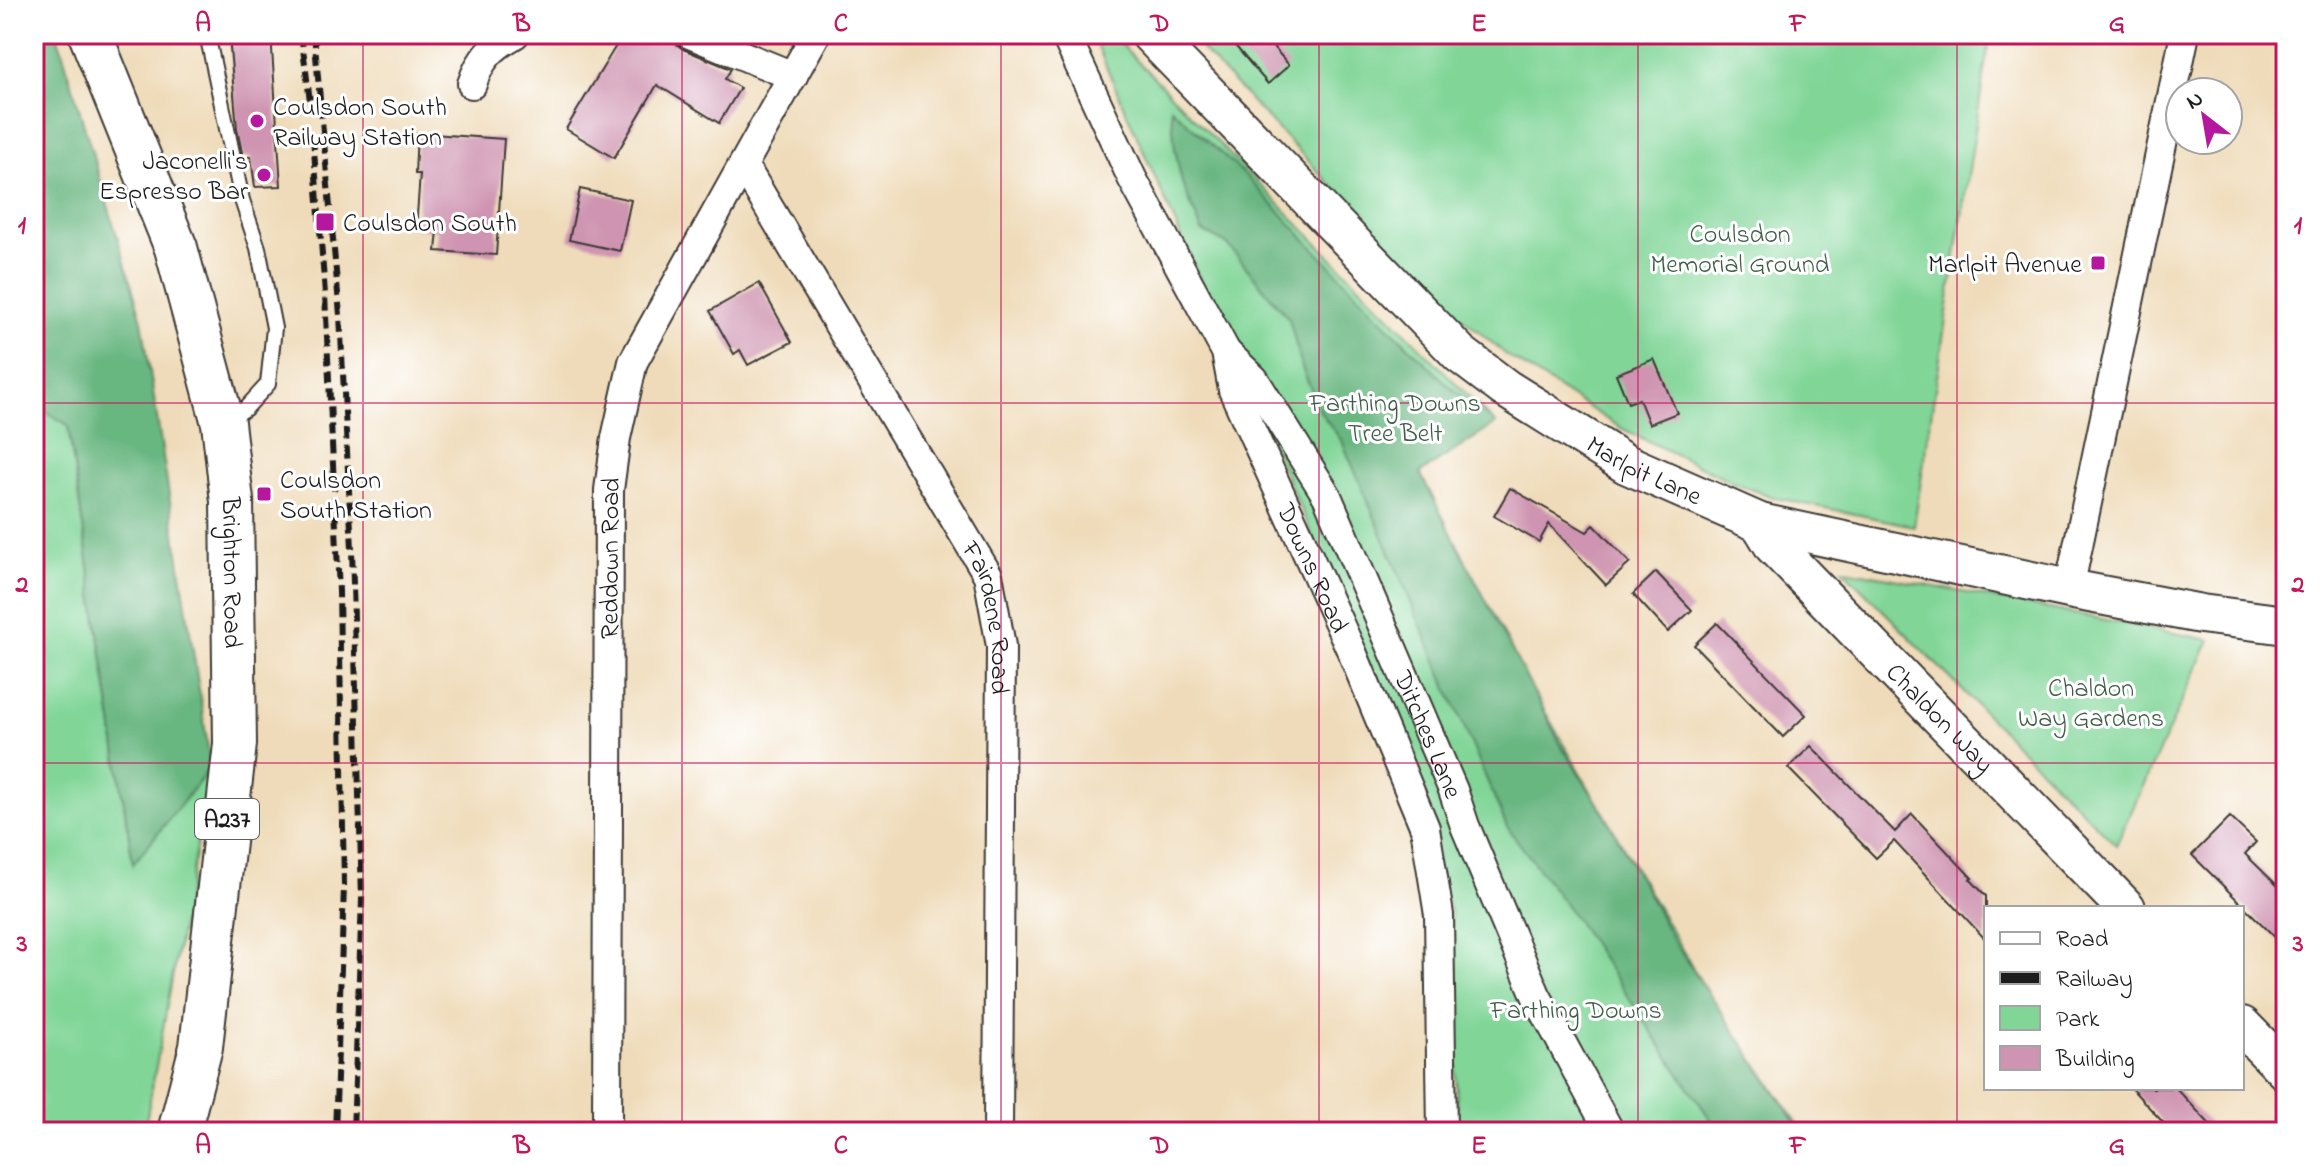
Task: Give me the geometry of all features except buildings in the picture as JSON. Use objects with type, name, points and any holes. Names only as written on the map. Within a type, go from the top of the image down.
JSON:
[{"type":"main road","name":"Brighton Road","points":[[90,34],[176,248],[235,416],[235,744],[201,1047],[179,1132]]},
{"type":"main road","name":"Marlpit Lane","points":[[1150,34],[1460,354],[1505,388],[1626,464],[1760,523],[2069,589],[2201,614],[2286,625]]},
{"type":"main road","name":"Chaldon Way","points":[[1760,523],[1784,557],[2124,906]]},
{"type":"main road","points":[[2244,1028],[2286,1071]]},
{"type":"street","points":[[472,84],[478,64],[490,51],[515,34]]},
{"type":"street","points":[[690,34],[793,76]]},
{"type":"street","name":"Reddown Road","points":[[607,1132],[609,490],[616,438],[633,362],[816,34]]},
{"type":"street","name":"Downs Road","points":[[1065,34],[1132,178],[1226,352],[1233,390],[1352,652],[1425,828],[1439,915],[1442,1132]]},
{"type":"street","points":[[2069,589],[2185,34]]},
{"type":"street","name":"Fairdene Road","points":[[744,166],[988,575],[1001,646],[998,1132]]},
{"type":"street","name":"Ditches Lane","points":[[1226,352],[1254,379],[1327,496],[1453,790],[1536,995],[1610,1132]]},
{"type":"street","points":[[1419,812],[1453,790]]},
{"type":"lane","points":[[207,34],[242,200],[258,248],[274,328],[268,384],[235,416]]},
{"type":"green space","points":[[34,34],[57,34],[142,320],[211,767],[133,864],[68,425],[34,404]]},
{"type":"green space","name":"Farthing Downs","points":[[1092,34],[1111,34],[1496,424],[1420,473],[1528,682],[1706,991],[1804,1132],[1458,1132],[1451,914],[1354,630]]},
{"type":"green space","name":"Coulsdon Memorial Ground","points":[[1187,34],[1990,34],[1914,526],[1776,498],[1737,484],[1621,428],[1509,357],[1417,275]]},
{"type":"green space","name":"Farthing Downs Tree Belt","points":[[1171,108],[1244,174],[1448,385],[1496,424],[1420,473],[1561,745],[1606,816],[1673,940],[1802,1132],[1719,1132],[1568,908],[1507,827],[1342,441],[1321,413],[1302,368],[1289,319],[1227,244],[1202,231],[1182,183]]},
{"type":"green space","points":[[34,404],[68,425],[133,863],[211,767],[144,1132],[34,1132]]},
{"type":"green space","name":"Chaldon Way Gardens","points":[[1842,569],[2210,640],[2116,845],[2081,810]]},
{"type":"railway","points":[[301,34],[310,101]]},
{"type":"railway","points":[[314,34],[340,315],[352,549],[362,899],[353,1132]]},
{"type":"railway","points":[[313,137],[325,294],[339,592],[344,887],[335,1132]]},
{"type":"place","name":"Coulsdon South Railway Station","points":[[257,121]]},
{"type":"place","name":"Jaconelli's Espresso Bar","points":[[264,175]]},
{"type":"place","name":"Coulsdon South","points":[[325,222]]},
{"type":"place","name":"Marlpit Avenue","points":[[2098,263]]},
{"type":"place","name":"Coulsdon South Station","points":[[264,494]]}]
